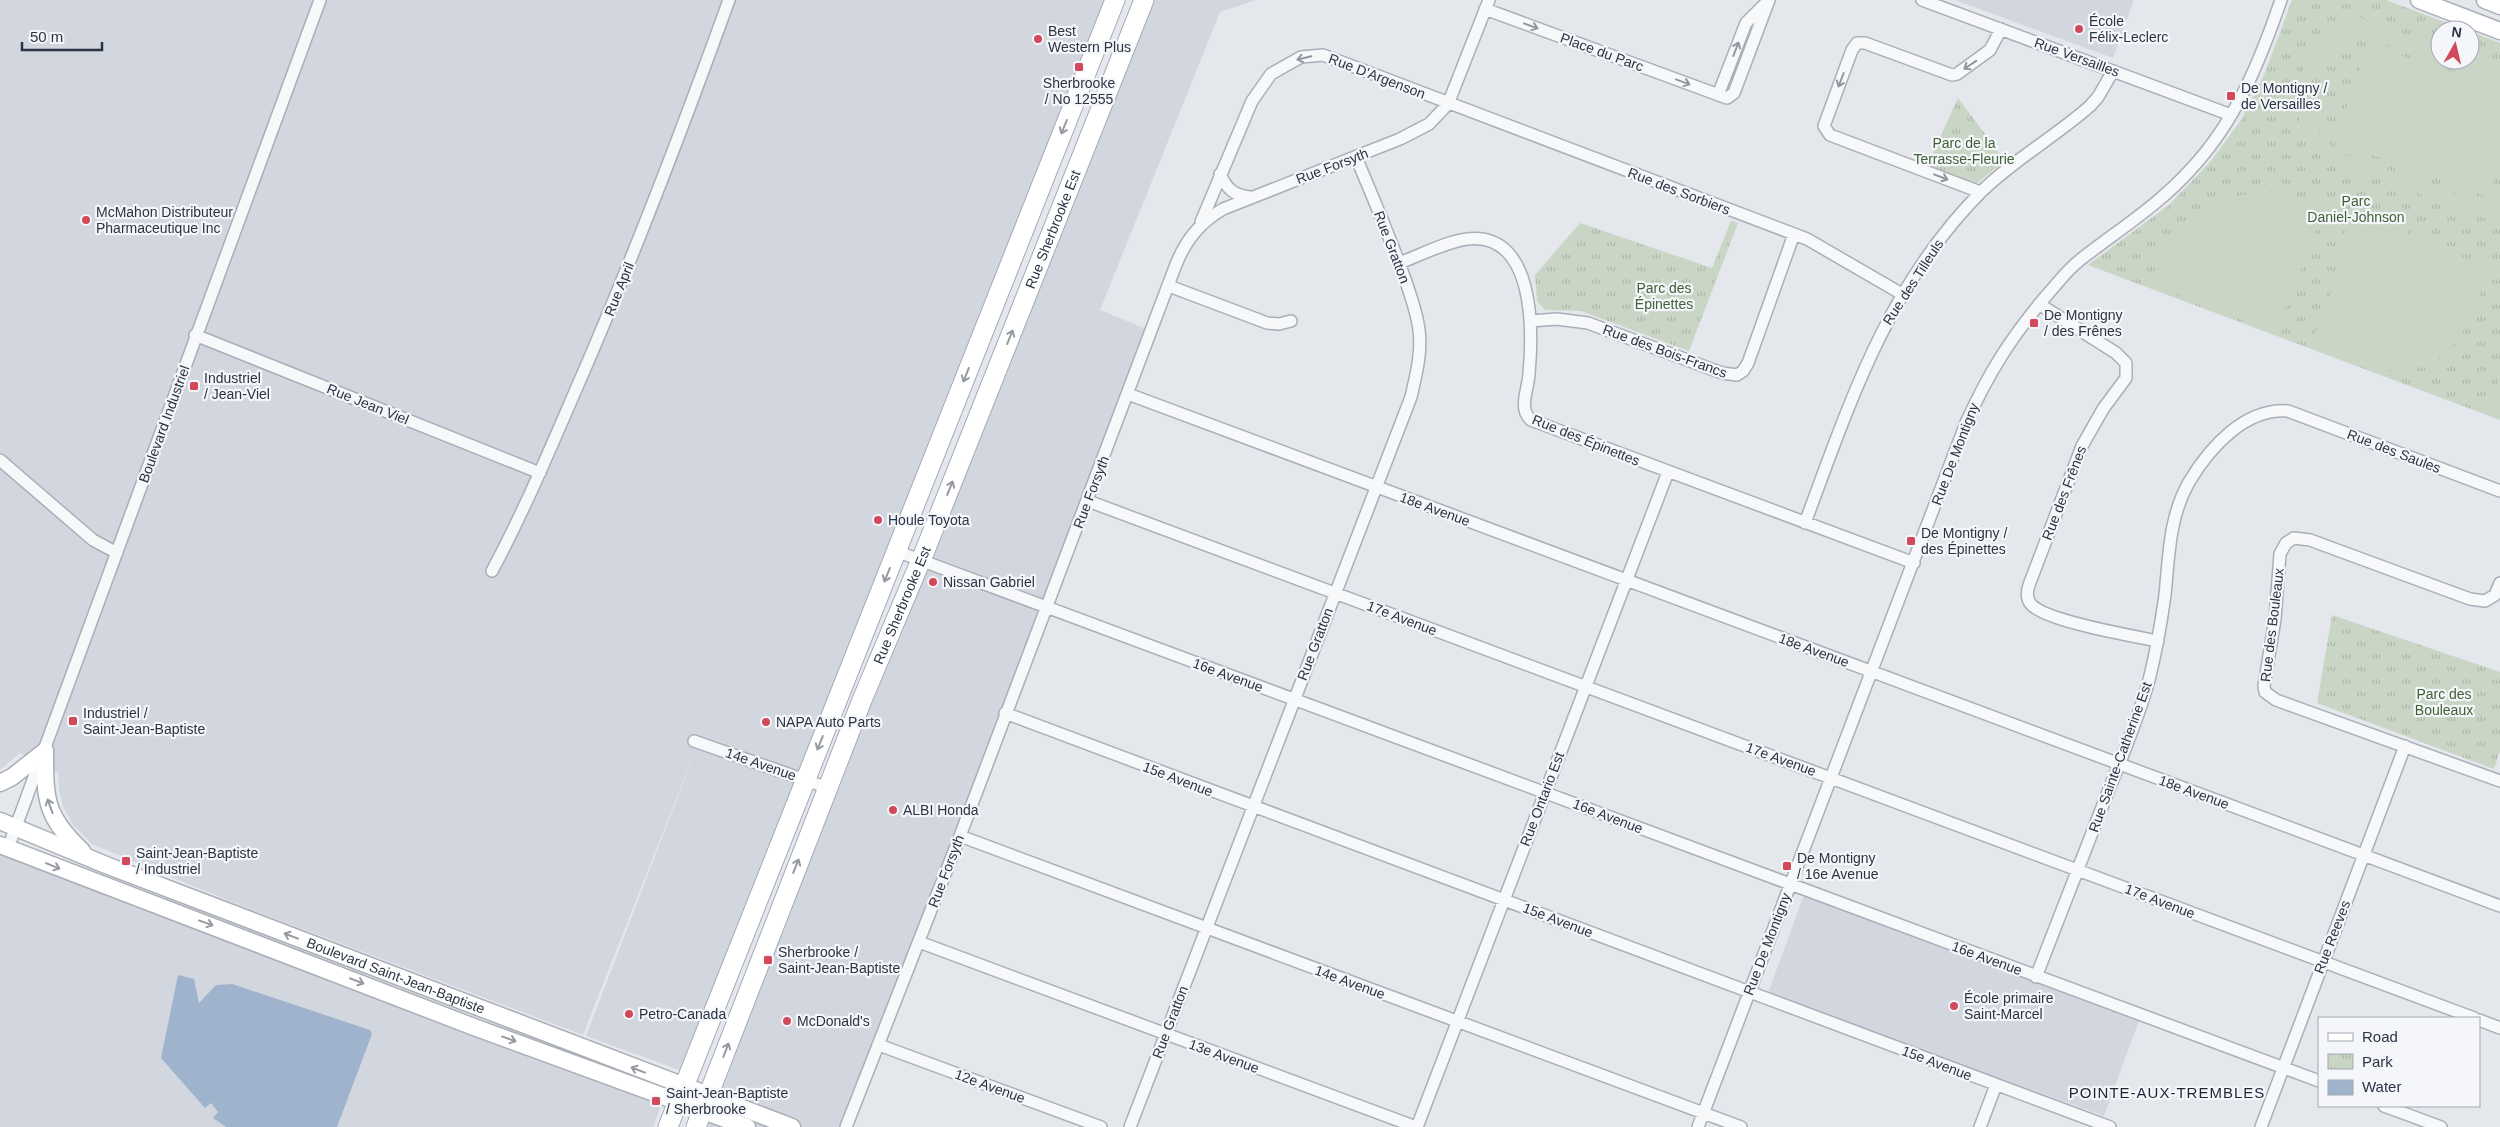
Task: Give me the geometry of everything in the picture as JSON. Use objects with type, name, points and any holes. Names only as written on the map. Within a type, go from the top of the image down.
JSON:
[{"type":"main road","name":"Rue Sherbrooke Est","points":[[668,1127],[1115,0]]},
{"type":"main road","name":"Rue Sherbrooke Est","points":[[702,1111],[862,700],[921,561],[1144,0]]},
{"type":"main road","points":[[2485,0],[2500,6]]},
{"type":"main road","points":[[2427,1],[2500,31]]},
{"type":"main road","points":[[1040,187],[1066,197]]},
{"type":"main road","points":[[1004,278],[1029,288]]},
{"type":"main road","points":[[867,624],[890,633]]},
{"type":"main road","points":[[841,691],[862,700]]},
{"type":"main road","points":[[0,783],[12,777],[45,751]]},
{"type":"main road","points":[[45,751],[48,806],[65,835],[82,851],[106,865]]},
{"type":"main road","name":"Boulevard Saint-Jean-Baptiste","points":[[0,821],[106,865],[481,1009],[681,1095],[702,1111],[747,1127]]},
{"type":"main road","name":"Boulevard Saint-Jean-Baptiste","points":[[4,847],[474,1026],[681,1095]]},
{"type":"main road","points":[[760,893],[782,902]]},
{"type":"main road","points":[[239,935],[246,918]]},
{"type":"main road","points":[[426,1008],[432,990]]},
{"type":"main road","points":[[474,1026],[481,1009]]},
{"type":"main road","name":"Boulevard Saint-Jean-Baptiste","points":[[702,1111],[792,1127]]},
{"type":"street","name":"Boulevard Industriel","points":[[4,847],[16,828],[45,751],[195,335],[320,0]]},
{"type":"street","name":"Rue April","points":[[492,572],[524,510],[614,304],[729,0]]},
{"type":"street","name":"Place du Parc","points":[[1487,4],[1727,98],[1734,93],[1769,0]]},
{"type":"street","name":"Rue Versailles","points":[[1922,0],[2231,115]]},
{"type":"street","name":"Rue De Montigny","points":[[1698,1127],[1966,423],[1983,383],[2010,339],[2078,261],[2140,216],[2180,181],[2213,142],[2254,75],[2281,0]]},
{"type":"street","name":"Rue Forsyth","points":[[846,1127],[960,836],[1180,254],[1200,225],[1223,209],[1415,132],[1439,114],[1448,104],[1487,4]]},
{"type":"street","points":[[1980,192],[1830,135],[1824,126],[1852,50],[1857,43],[1866,43],[1952,75],[1957,74],[1986,55],[2001,29]]},
{"type":"street","name":"Rue D'Argenson","points":[[1200,225],[1252,101],[1271,74],[1301,57],[1323,55],[1448,104]]},
{"type":"street","name":"Rue des Tilleuls","points":[[1805,523],[1874,344],[1902,294],[1932,248],[1980,192],[2090,106],[2098,97],[2113,71]]},
{"type":"street","name":"Rue des Sorbiers","points":[[1448,104],[1794,234],[1820,246],[1902,294]]},
{"type":"street","name":"Rue Gratton","points":[[1130,1127],[1410,397],[1420,354],[1420,330],[1416,311],[1356,157]]},
{"type":"street","points":[[1220,174],[1226,186],[1232,192],[1252,197]]},
{"type":"street","name":"Rue des Bois-Francs","points":[[1530,321],[1565,319],[1588,323],[1722,373],[1737,376],[1748,363],[1794,234]]},
{"type":"street","name":"Rue des Épinettes","points":[[1399,264],[1459,241],[1477,239],[1494,243],[1505,250],[1519,266],[1530,321],[1531,340],[1524,408],[1525,415],[1531,420],[1914,563]]},
{"type":"street","points":[[1169,286],[1267,323],[1279,324],[1291,321]]},
{"type":"street","name":"Rue des Frênes","points":[[2039,304],[2116,353],[2126,363],[2126,371],[2123,384],[2091,428],[2075,462],[2029,584],[2027,598],[2031,605],[2056,617],[2158,641]]},
{"type":"street","name":"Rue Jean Viel","points":[[195,335],[540,472]]},
{"type":"street","name":"18e Avenue","points":[[1128,394],[2500,906]]},
{"type":"street","name":"Rue Sainte-Catherine Est","points":[[2036,977],[2119,764],[2148,682],[2158,641],[2170,538],[2175,514],[2189,482],[2208,456],[2231,431],[2255,416],[2273,410],[2288,411]]},
{"type":"street","name":"Rue des Saules","points":[[2288,411],[2500,491]]},
{"type":"street","points":[[0,460],[93,540],[117,553]]},
{"type":"street","name":"Rue Ontario Est","points":[[1417,1127],[1668,472]]},
{"type":"street","name":"17e Avenue","points":[[1088,501],[2471,1017]]},
{"type":"street","name":"Rue des Bouleaux","points":[[2500,583],[2495,595],[2486,601],[2470,599],[2310,540],[2294,538],[2286,543],[2280,554],[2275,619],[2264,679],[2265,692],[2276,700],[2500,782]]},
{"type":"street","name":"16e Avenue","points":[[896,551],[2318,1081]]},
{"type":"street","name":"15e Avenue","points":[[1005,713],[2110,1127]]},
{"type":"street","name":"14e Avenue","points":[[694,741],[828,788]]},
{"type":"street","name":"Rue Reeves","points":[[2261,1127],[2405,746]]},
{"type":"street","name":"14e Avenue","points":[[960,836],[1741,1127]]},
{"type":"street","name":"13e Avenue","points":[[919,942],[1417,1127]]},
{"type":"street","points":[[2480,1020],[2500,1028]]},
{"type":"street","name":"12e Avenue","points":[[879,1045],[1101,1127]]},
{"type":"street","points":[[1980,1127],[1996,1085]]},
{"type":"street","points":[[2387,1107],[2441,1127]]},
{"type":"shaded area","points":[[0,0],[1115,0],[690,1074],[586,1036],[706,723],[583,1035],[234,903],[92,844],[72,824],[63,806],[58,773],[20,753],[0,770]]},
{"type":"shaded area","points":[[1144,0],[1256,0],[1220,12],[1100,310],[1151,331],[846,1127],[696,1127]]},
{"type":"shaded area","name":"École Félix-Leclerc","points":[[1955,0],[2134,0],[2113,58]]},
{"type":"shaded area","points":[[0,851],[663,1100],[653,1127],[0,1127]]},
{"type":"shaded area","name":"École primaire Saint-Marcel","points":[[1804,895],[2140,1018],[2104,1116],[1768,993]]},
{"type":"green space","name":"Parc Daniel-Johnson","points":[[2292,0],[2386,0],[2439,20],[2430,20],[2430,70],[2480,70],[2480,35],[2500,43],[2500,420],[2088,265],[2169,205],[2211,161],[2241,120],[2264,75]]},
{"type":"green space","points":[[2348,13],[2430,43],[2430,60],[2384,43],[2360,41],[2340,47],[2325,58],[2314,74],[2310,92],[2311,112],[2320,132],[2336,151],[2484,204],[2500,203],[2500,224],[2336,163],[2318,149],[2305,132],[2298,114],[2296,96],[2300,77],[2309,60],[2323,45],[2342,32]]},
{"type":"green space","points":[[2369,44],[2430,66],[2430,70],[2441,70],[2500,91],[2500,163],[2488,197],[2334,141]]},
{"type":"green space","points":[[2480,62],[2500,70],[2500,86],[2457,70],[2480,70]]},
{"type":"green space","name":"Parc de la Terrasse-Fleurie","points":[[1958,98],[2005,161],[1976,184],[1927,166]]},
{"type":"green space","points":[[2272,192],[2305,197],[2326,206],[2279,325],[2268,330],[2149,283],[2169,244],[2181,228],[2195,216],[2210,206],[2228,199],[2249,194]]},
{"type":"green space","points":[[2374,214],[2409,227],[2406,235],[2490,268],[2476,306],[2463,333],[2441,356],[2424,366],[2406,370],[2367,367],[2348,362],[2310,347],[2343,262],[2336,259],[2348,225]]},
{"type":"green space","name":"Parc des Épinettes","points":[[1731,221],[1738,223],[1689,351],[1581,311],[1545,310],[1537,301],[1535,275],[1580,223],[1712,268]]},
{"type":"green space","points":[[2500,378],[2500,415],[2488,410]]},
{"type":"green space","name":"Parc des Bouleaux","points":[[2332,615],[2500,672],[2500,751],[2494,769],[2317,703]]},
{"type":"water","points":[[178,975],[194,979],[199,1003],[216,985],[232,984],[370,1030],[372,1034],[337,1127],[226,1127],[213,1118],[218,1112],[211,1103],[205,1108],[161,1058]]},
{"type":"place","name":"École Félix-Leclerc","points":[[2079,29]]},
{"type":"place","name":"Best Western Plus","points":[[1038,39]]},
{"type":"place","name":"Sherbrooke / No 12555","points":[[1079,67]]},
{"type":"place","name":"De Montigny / de Versailles","points":[[2231,96]]},
{"type":"place","name":"McMahon Distributeur Pharmaceutique Inc","points":[[86,220]]},
{"type":"place","name":"De Montigny / des Frênes","points":[[2034,323]]},
{"type":"place","name":"Industriel / Jean-Viel","points":[[194,386]]},
{"type":"place","name":"Houle Toyota","points":[[878,520]]},
{"type":"place","name":"De Montigny / des Épinettes","points":[[1911,541]]},
{"type":"place","name":"Nissan Gabriel","points":[[933,582]]},
{"type":"place","name":"Industriel / Saint-Jean-Baptiste","points":[[73,721]]},
{"type":"place","name":"NAPA Auto Parts","points":[[766,722]]},
{"type":"place","name":"ALBI Honda","points":[[893,810]]},
{"type":"place","name":"Saint-Jean-Baptiste / Industriel","points":[[126,861]]},
{"type":"place","name":"De Montigny / 16e Avenue","points":[[1787,866]]},
{"type":"place","name":"Sherbrooke / Saint-Jean-Baptiste","points":[[768,960]]},
{"type":"place","name":"École primaire Saint-Marcel","points":[[1954,1006]]},
{"type":"place","name":"Petro-Canada","points":[[629,1014]]},
{"type":"place","name":"McDonald's","points":[[787,1021]]},
{"type":"place","name":"Saint-Jean-Baptiste / Sherbrooke","points":[[656,1101]]},
{"type":"district","name":"POINTE-AUX-TREMBLES","points":[[2167,1092]]}]
